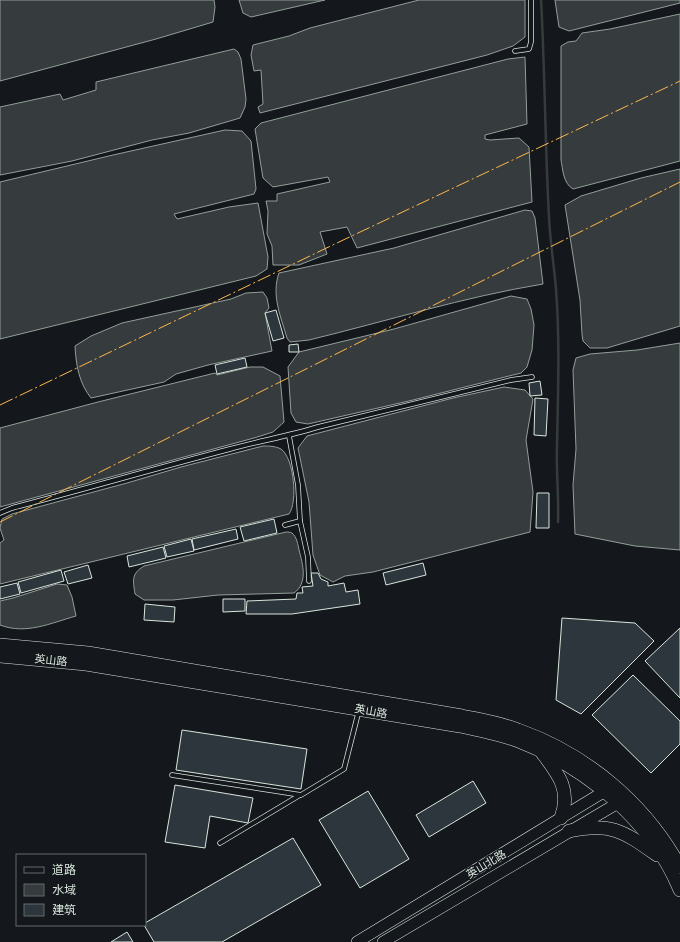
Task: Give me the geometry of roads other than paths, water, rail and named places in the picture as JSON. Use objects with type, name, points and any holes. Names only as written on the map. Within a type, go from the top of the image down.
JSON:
[{"type":"main road","name":"英山路","points":[[0,645],[94,654],[491,721],[519,730],[546,741],[596,771],[609,788],[658,832],[680,866]]},
{"type":"main road","name":"英山路","points":[[0,656],[86,664],[360,709],[488,732],[515,740],[541,751],[566,764],[589,779],[609,788]]},
{"type":"main road","points":[[541,751],[563,784],[565,801],[561,818]]},
{"type":"main road","name":"英山北路","points":[[357,942],[609,788]]},
{"type":"main road","name":"英山路","points":[[622,800],[665,861],[680,890]]},
{"type":"main road","name":"英山北路","points":[[383,942],[622,800]]},
{"type":"main road","points":[[569,831],[597,827],[611,828],[634,839],[665,861]]},
{"type":"lane","points":[[515,52],[529,49],[531,42],[531,0]]},
{"type":"lane","points":[[0,513],[12,508],[145,473],[257,441],[289,436],[318,427],[532,377]]},
{"type":"lane","points":[[289,436],[298,484],[300,521],[308,557],[309,581]]},
{"type":"lane","points":[[285,525],[300,521]]},
{"type":"lane","points":[[220,843],[344,769],[360,709]]},
{"type":"lane","points":[[172,775],[300,795]]},
{"type":"water","points":[[0,0],[214,0],[215,7],[213,22],[0,81]]},
{"type":"water","points":[[239,0],[325,0],[251,17],[243,13]]},
{"type":"water","points":[[419,0],[525,0],[525,37],[513,46],[487,55],[260,113],[258,107],[263,104],[261,70],[254,71],[251,55],[253,45],[289,36],[310,28]]},
{"type":"water","points":[[555,0],[680,0],[680,3],[569,31],[559,27]]},
{"type":"water","points":[[680,14],[680,161],[573,189],[565,180],[561,160],[561,46],[568,42],[576,41],[582,33],[610,29]]},
{"type":"water","points":[[234,49],[238,52],[241,59],[246,99],[245,107],[240,118],[189,133],[152,140],[72,161],[0,175],[0,107],[60,94],[63,100],[96,90],[96,82]]},
{"type":"water","points":[[525,57],[527,124],[485,135],[485,139],[519,138],[529,147],[532,202],[357,248],[347,227],[320,232],[327,254],[299,265],[273,265],[272,246],[267,234],[268,211],[266,201],[277,201],[277,194],[330,182],[328,177],[273,187],[263,178],[255,129],[261,123],[508,59]]},
{"type":"water","points":[[225,130],[242,131],[251,141],[256,189],[254,194],[174,214],[177,219],[229,207],[258,203],[268,257],[267,269],[256,276],[0,339],[0,182]]},
{"type":"water","points":[[680,169],[680,326],[607,348],[590,348],[583,341],[580,300],[565,205],[581,196],[641,178]]},
{"type":"water","points":[[525,210],[532,211],[535,218],[543,284],[455,302],[309,340],[290,342],[287,338],[276,298],[279,273],[394,248]]},
{"type":"water","points":[[263,292],[267,298],[269,308],[265,313],[272,351],[208,365],[176,374],[164,382],[91,398],[87,392],[77,367],[75,346],[91,336],[122,323],[231,299],[246,293]]},
{"type":"water","points":[[511,296],[527,299],[531,309],[534,325],[532,350],[527,367],[521,373],[308,424],[296,422],[291,413],[288,367],[299,352],[394,329]]},
{"type":"water","points":[[680,343],[680,550],[635,546],[575,534],[573,485],[576,449],[573,370],[576,358],[590,354],[637,350]]},
{"type":"water","points":[[250,367],[263,367],[280,376],[284,422],[273,432],[0,507],[0,428],[215,373],[217,375]]},
{"type":"water","points":[[504,387],[525,390],[533,399],[526,440],[533,492],[530,532],[373,572],[345,576],[333,582],[320,575],[313,555],[309,502],[298,448],[307,436],[453,398]]},
{"type":"water","points":[[263,446],[281,449],[289,461],[292,470],[294,491],[292,508],[289,514],[0,584],[0,543],[4,540],[0,528],[2,519],[12,514]]},
{"type":"water","points":[[286,532],[292,533],[298,543],[303,568],[303,579],[298,589],[294,593],[218,595],[173,600],[144,600],[135,594],[134,578],[137,572],[144,566]]},
{"type":"water","points":[[57,584],[67,585],[72,597],[76,616],[38,627],[19,629],[0,625],[0,601]]},
{"type":"waterway","points":[[541,0],[549,217],[556,289],[558,329],[558,522]]}]
